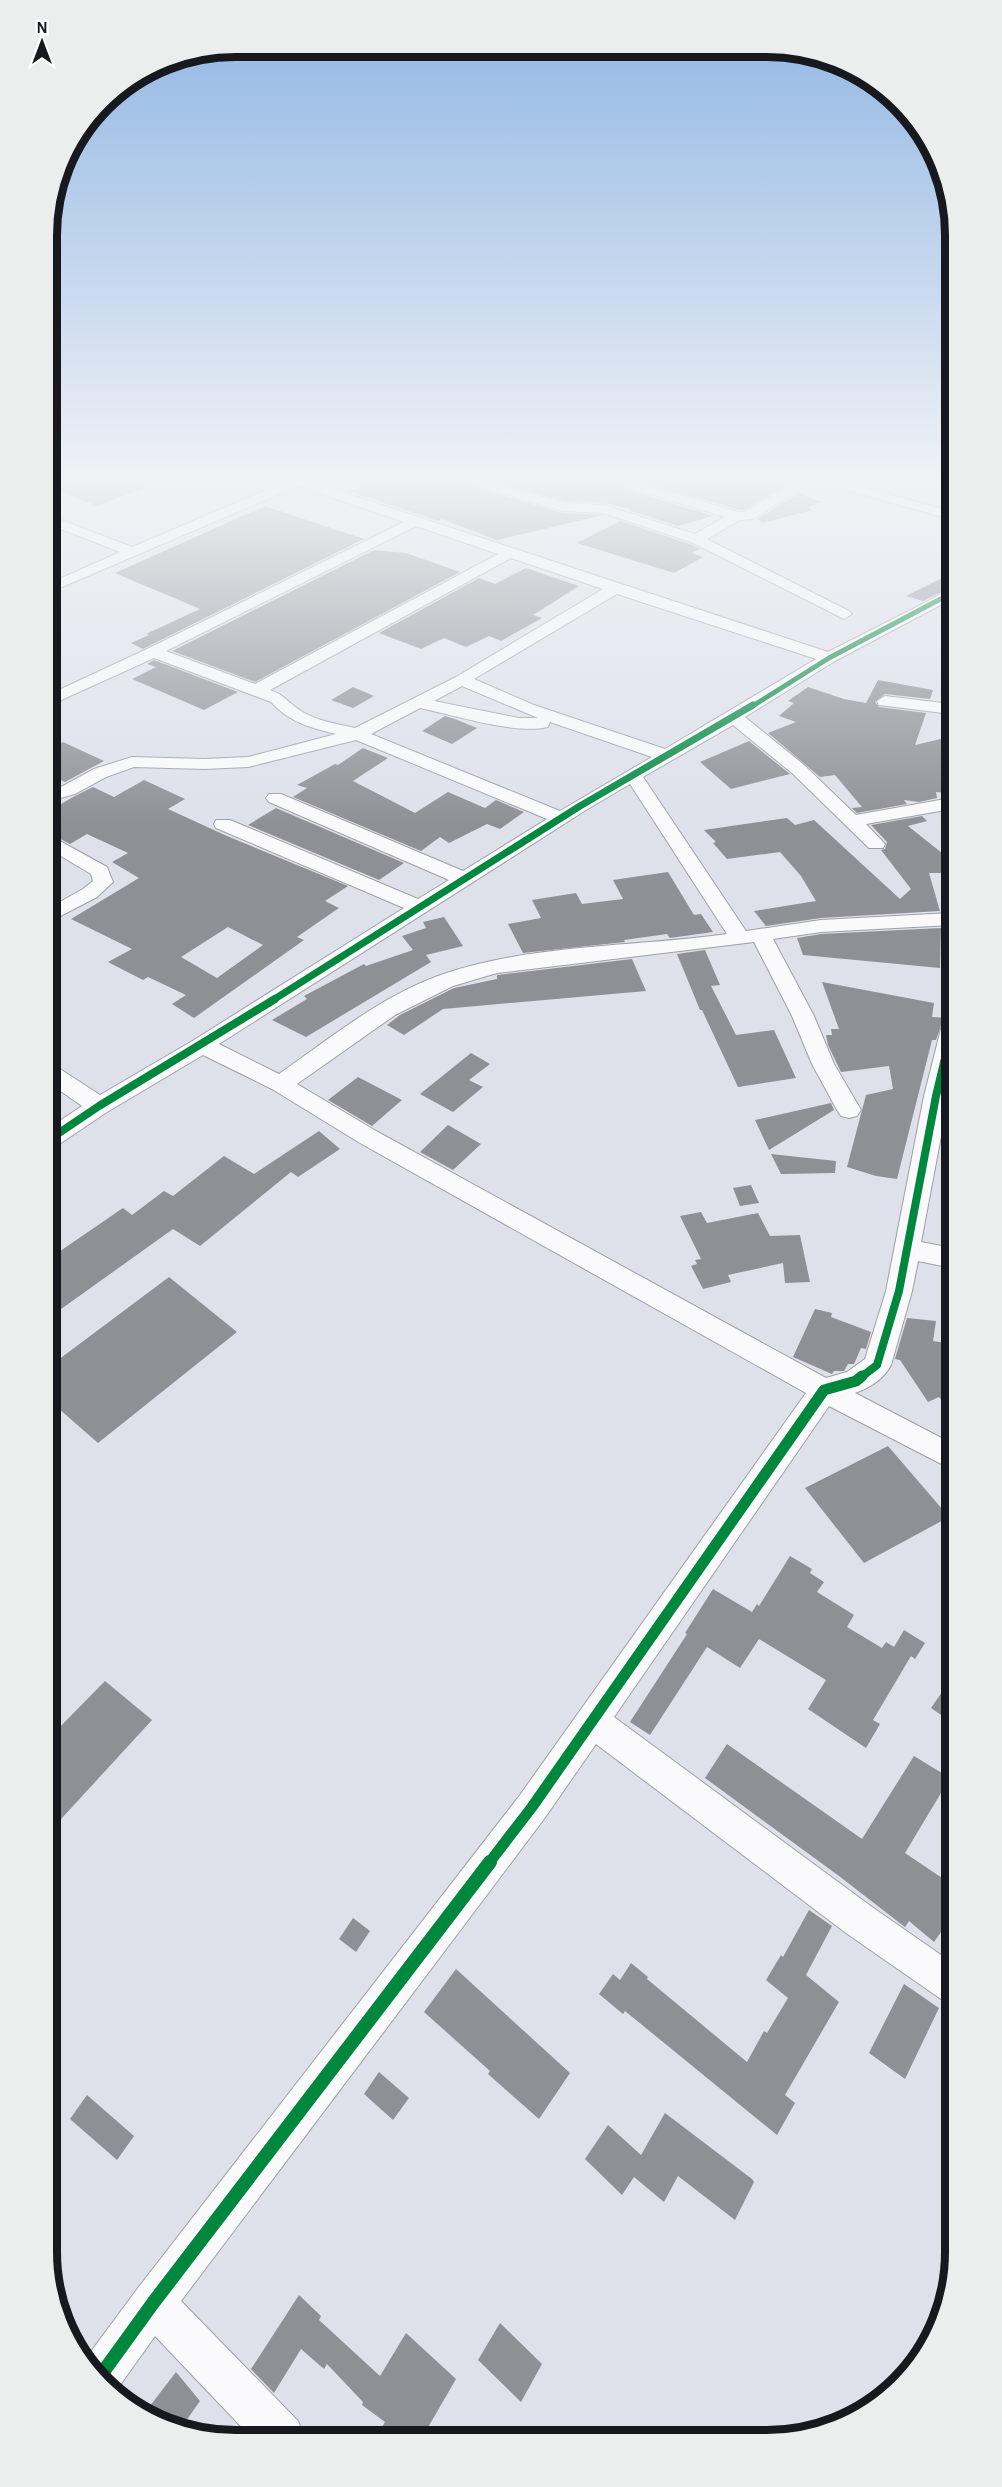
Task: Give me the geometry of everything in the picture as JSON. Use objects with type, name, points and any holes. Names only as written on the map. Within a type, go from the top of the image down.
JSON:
[{"type":"street","points":[[57,697],[270,594]]},
{"type":"street","points":[[255,691],[434,594]]},
{"type":"street","points":[[57,794],[69,790],[100,773],[132,762],[204,764],[248,762],[357,734],[462,680],[606,594]]},
{"type":"street","points":[[635,594],[830,658]]},
{"type":"street","points":[[805,594],[844,614]]},
{"type":"street","points":[[57,1134],[666,754],[734,717],[830,658],[945,597]]},
{"type":"street","points":[[153,652],[277,698],[285,709],[310,723],[323,724],[357,734],[561,818]]},
{"type":"street","points":[[462,680],[528,710],[614,737],[643,749],[666,754]]},
{"type":"street","points":[[885,701],[945,708]]},
{"type":"street","points":[[419,703],[519,723],[573,725]]},
{"type":"street","points":[[734,717],[798,769],[876,844]]},
{"type":"street","points":[[633,776],[750,936],[803,1016],[823,1064],[849,1110]]},
{"type":"street","points":[[275,798],[464,879]]},
{"type":"street","points":[[851,821],[945,804]]},
{"type":"street","points":[[224,824],[419,907]]},
{"type":"street","points":[[57,846],[100,871],[103,882],[90,893],[57,912]]},
{"type":"street","points":[[280,1084],[387,1010],[445,981],[496,967],[821,926],[945,919]]},
{"type":"street","points":[[202,1045],[280,1084],[368,1137],[824,1390],[945,1454]]},
{"type":"street","points":[[57,1077],[99,1106]]},
{"type":"street","points":[[103,2371],[153,2303],[532,1807],[824,1390],[856,1381],[877,1365],[899,1291],[944,1097]]},
{"type":"street","points":[[907,1249],[945,1257]]},
{"type":"street","points":[[592,1721],[859,1920],[945,1980]]},
{"type":"street","points":[[153,2303],[275,2430]]},
{"type":"building","points":[[165,594],[253,594],[143,649],[131,643],[149,635],[146,634],[200,609]]},
{"type":"building","points":[[286,594],[419,594],[255,682],[172,651]]},
{"type":"building","points":[[450,594],[566,594],[533,615],[542,618],[501,641],[489,636],[466,647],[444,638],[421,649],[379,633]]},
{"type":"building","points":[[910,594],[937,594],[923,601],[906,596]]},
{"type":"building","points":[[154,660],[238,692],[204,710],[132,679],[156,667],[147,664]]},
{"type":"building","points":[[878,680],[933,690],[930,699],[885,694],[875,702],[879,707],[926,713],[915,745],[945,738],[945,793],[936,792],[937,798],[919,802],[904,800],[907,804],[857,813],[852,808],[862,807],[835,775],[820,777],[768,733],[796,722],[779,716],[794,703],[788,701],[808,687],[844,699],[866,703]]},
{"type":"building","points":[[353,687],[374,696],[353,708],[331,700]]},
{"type":"building","points":[[445,716],[477,728],[452,744],[422,731]]},
{"type":"building","points":[[749,741],[790,774],[731,789],[700,762]]},
{"type":"building","points":[[63,742],[104,761],[65,782],[57,778],[57,745]]},
{"type":"building","points":[[363,748],[388,758],[353,781],[415,813],[448,792],[485,808],[496,800],[524,812],[500,829],[487,824],[449,843],[440,837],[421,851],[293,797],[307,788],[297,785],[335,764],[338,765]]},
{"type":"building","points":[[144,780],[185,799],[168,809],[348,886],[325,901],[339,908],[297,937],[304,940],[194,1018],[172,1004],[186,995],[148,977],[143,980],[108,962],[132,949],[71,919],[139,878],[112,862],[128,853],[87,834],[70,844],[57,837],[57,806],[93,787],[114,797]],"holes":[[[228,927],[263,945],[217,978],[181,957]]]},
{"type":"building","points":[[276,808],[404,863],[379,880],[248,825]]},
{"type":"building","points":[[922,816],[927,821],[908,826],[942,853],[942,873],[929,873],[940,911],[821,918],[766,926],[754,911],[816,901],[801,876],[780,852],[727,859],[713,843],[716,842],[704,830],[787,818],[795,825],[814,820],[900,899],[911,889],[881,850],[885,849],[887,842],[871,825]]},
{"type":"building","points":[[668,872],[694,915],[701,914],[713,932],[670,938],[667,934],[624,940],[625,942],[523,953],[508,924],[541,918],[532,900],[576,893],[582,904],[623,899],[613,880]]},
{"type":"building","points":[[444,917],[463,946],[426,955],[431,962],[306,1037],[272,1020],[307,999],[304,996],[364,964],[366,966],[413,950],[402,936],[426,928],[423,922]]},
{"type":"building","points":[[941,928],[940,968],[803,955],[797,938],[821,934]]},
{"type":"building","points":[[705,950],[720,985],[711,986],[736,1035],[774,1030],[796,1078],[738,1087],[700,1010],[677,954]]},
{"type":"building","points":[[632,959],[646,991],[443,1009],[404,1035],[387,1025],[400,1015],[454,988],[497,979],[497,975]]},
{"type":"building","points":[[822,982],[934,1003],[932,1017],[945,1018],[936,1040],[932,1040],[897,1179],[876,1176],[847,1167],[866,1095],[893,1089],[889,1066],[841,1072],[828,1045],[826,1035],[832,1035],[831,1029],[839,1029]]},
{"type":"building","points":[[471,1053],[490,1064],[469,1080],[483,1087],[453,1112],[420,1094]]},
{"type":"building","points":[[358,1077],[402,1100],[372,1126],[328,1100]]},
{"type":"building","points":[[831,1103],[834,1110],[769,1150],[755,1120]]},
{"type":"building","points":[[448,1125],[481,1144],[453,1170],[420,1152]]},
{"type":"building","points":[[319,1131],[340,1149],[298,1177],[291,1172],[200,1246],[173,1229],[57,1312],[57,1253],[123,1208],[132,1215],[164,1191],[173,1196],[224,1156],[254,1174]]},
{"type":"building","points":[[771,1154],[836,1161],[835,1173],[781,1174]]},
{"type":"building","points":[[751,1185],[759,1203],[740,1206],[733,1188]]},
{"type":"building","points":[[701,1212],[707,1223],[758,1213],[770,1236],[800,1235],[810,1282],[785,1283],[783,1263],[728,1275],[731,1282],[703,1289],[691,1266],[697,1264],[695,1260],[701,1259],[680,1216]]},
{"type":"building","points":[[169,1277],[237,1332],[98,1443],[57,1407],[57,1361]]},
{"type":"building","points":[[815,1309],[832,1313],[831,1317],[871,1332],[866,1349],[861,1348],[854,1364],[848,1364],[844,1371],[834,1371],[832,1374],[793,1357]]},
{"type":"building","points":[[907,1318],[936,1321],[933,1341],[945,1343],[945,1405],[939,1397],[928,1402],[900,1360],[895,1359]]},
{"type":"building","points":[[888,1446],[945,1512],[945,1519],[864,1563],[805,1488]]},
{"type":"building","points":[[790,1556],[812,1569],[810,1573],[824,1582],[817,1592],[854,1615],[847,1627],[882,1648],[886,1642],[894,1647],[904,1630],[925,1643],[915,1659],[911,1656],[873,1720],[880,1724],[866,1748],[808,1709],[826,1680],[759,1639],[740,1668],[707,1647],[650,1735],[630,1722],[713,1589],[752,1612],[757,1604],[759,1606]]},
{"type":"building","points":[[105,1681],[152,1720],[57,1823],[57,1730]]},
{"type":"building","points":[[945,1688],[945,1718],[931,1708]]},
{"type":"building","points":[[727,1744],[862,1839],[914,1756],[945,1775],[945,1786],[905,1853],[945,1880],[945,1935],[941,1932],[934,1942],[909,1921],[905,1927],[705,1778]]},
{"type":"building","points":[[809,1910],[832,1926],[806,1975],[839,2002],[785,2095],[795,2103],[777,2135],[625,2011],[623,2014],[599,1994],[613,1974],[620,1980],[631,1963],[747,2062],[764,2031],[767,2033],[788,1998],[766,1980],[781,1955],[783,1957]]},
{"type":"building","points":[[353,1918],[370,1931],[356,1952],[339,1939]]},
{"type":"building","points":[[456,1969],[570,2073],[539,2119],[424,2012]]},
{"type":"building","points":[[904,1984],[939,2008],[905,2079],[869,2053]]},
{"type":"building","points":[[379,2072],[409,2098],[393,2120],[364,2094]]},
{"type":"building","points":[[87,2095],[134,2136],[117,2160],[70,2119]]},
{"type":"building","points":[[665,2113],[754,2182],[735,2220],[678,2176],[664,2202],[634,2177],[622,2195],[585,2159],[608,2125],[641,2155]]},
{"type":"building","points":[[299,2295],[321,2316],[319,2320],[380,2376],[406,2333],[456,2379],[426,2430],[380,2430],[385,2422],[362,2405],[363,2402],[327,2364],[324,2369],[301,2349],[274,2393],[251,2369]]},
{"type":"building","points":[[500,2323],[542,2364],[521,2402],[478,2360]]},
{"type":"building","points":[[176,2372],[200,2401],[185,2423],[149,2408]]},
{"type":"cycle path","points":[[57,1134],[580,806],[734,717],[829,658],[945,597]]},
{"type":"cycle path","points":[[103,2371],[153,2303],[532,1807],[824,1390],[856,1381],[877,1365],[899,1291],[945,1058]]}]
